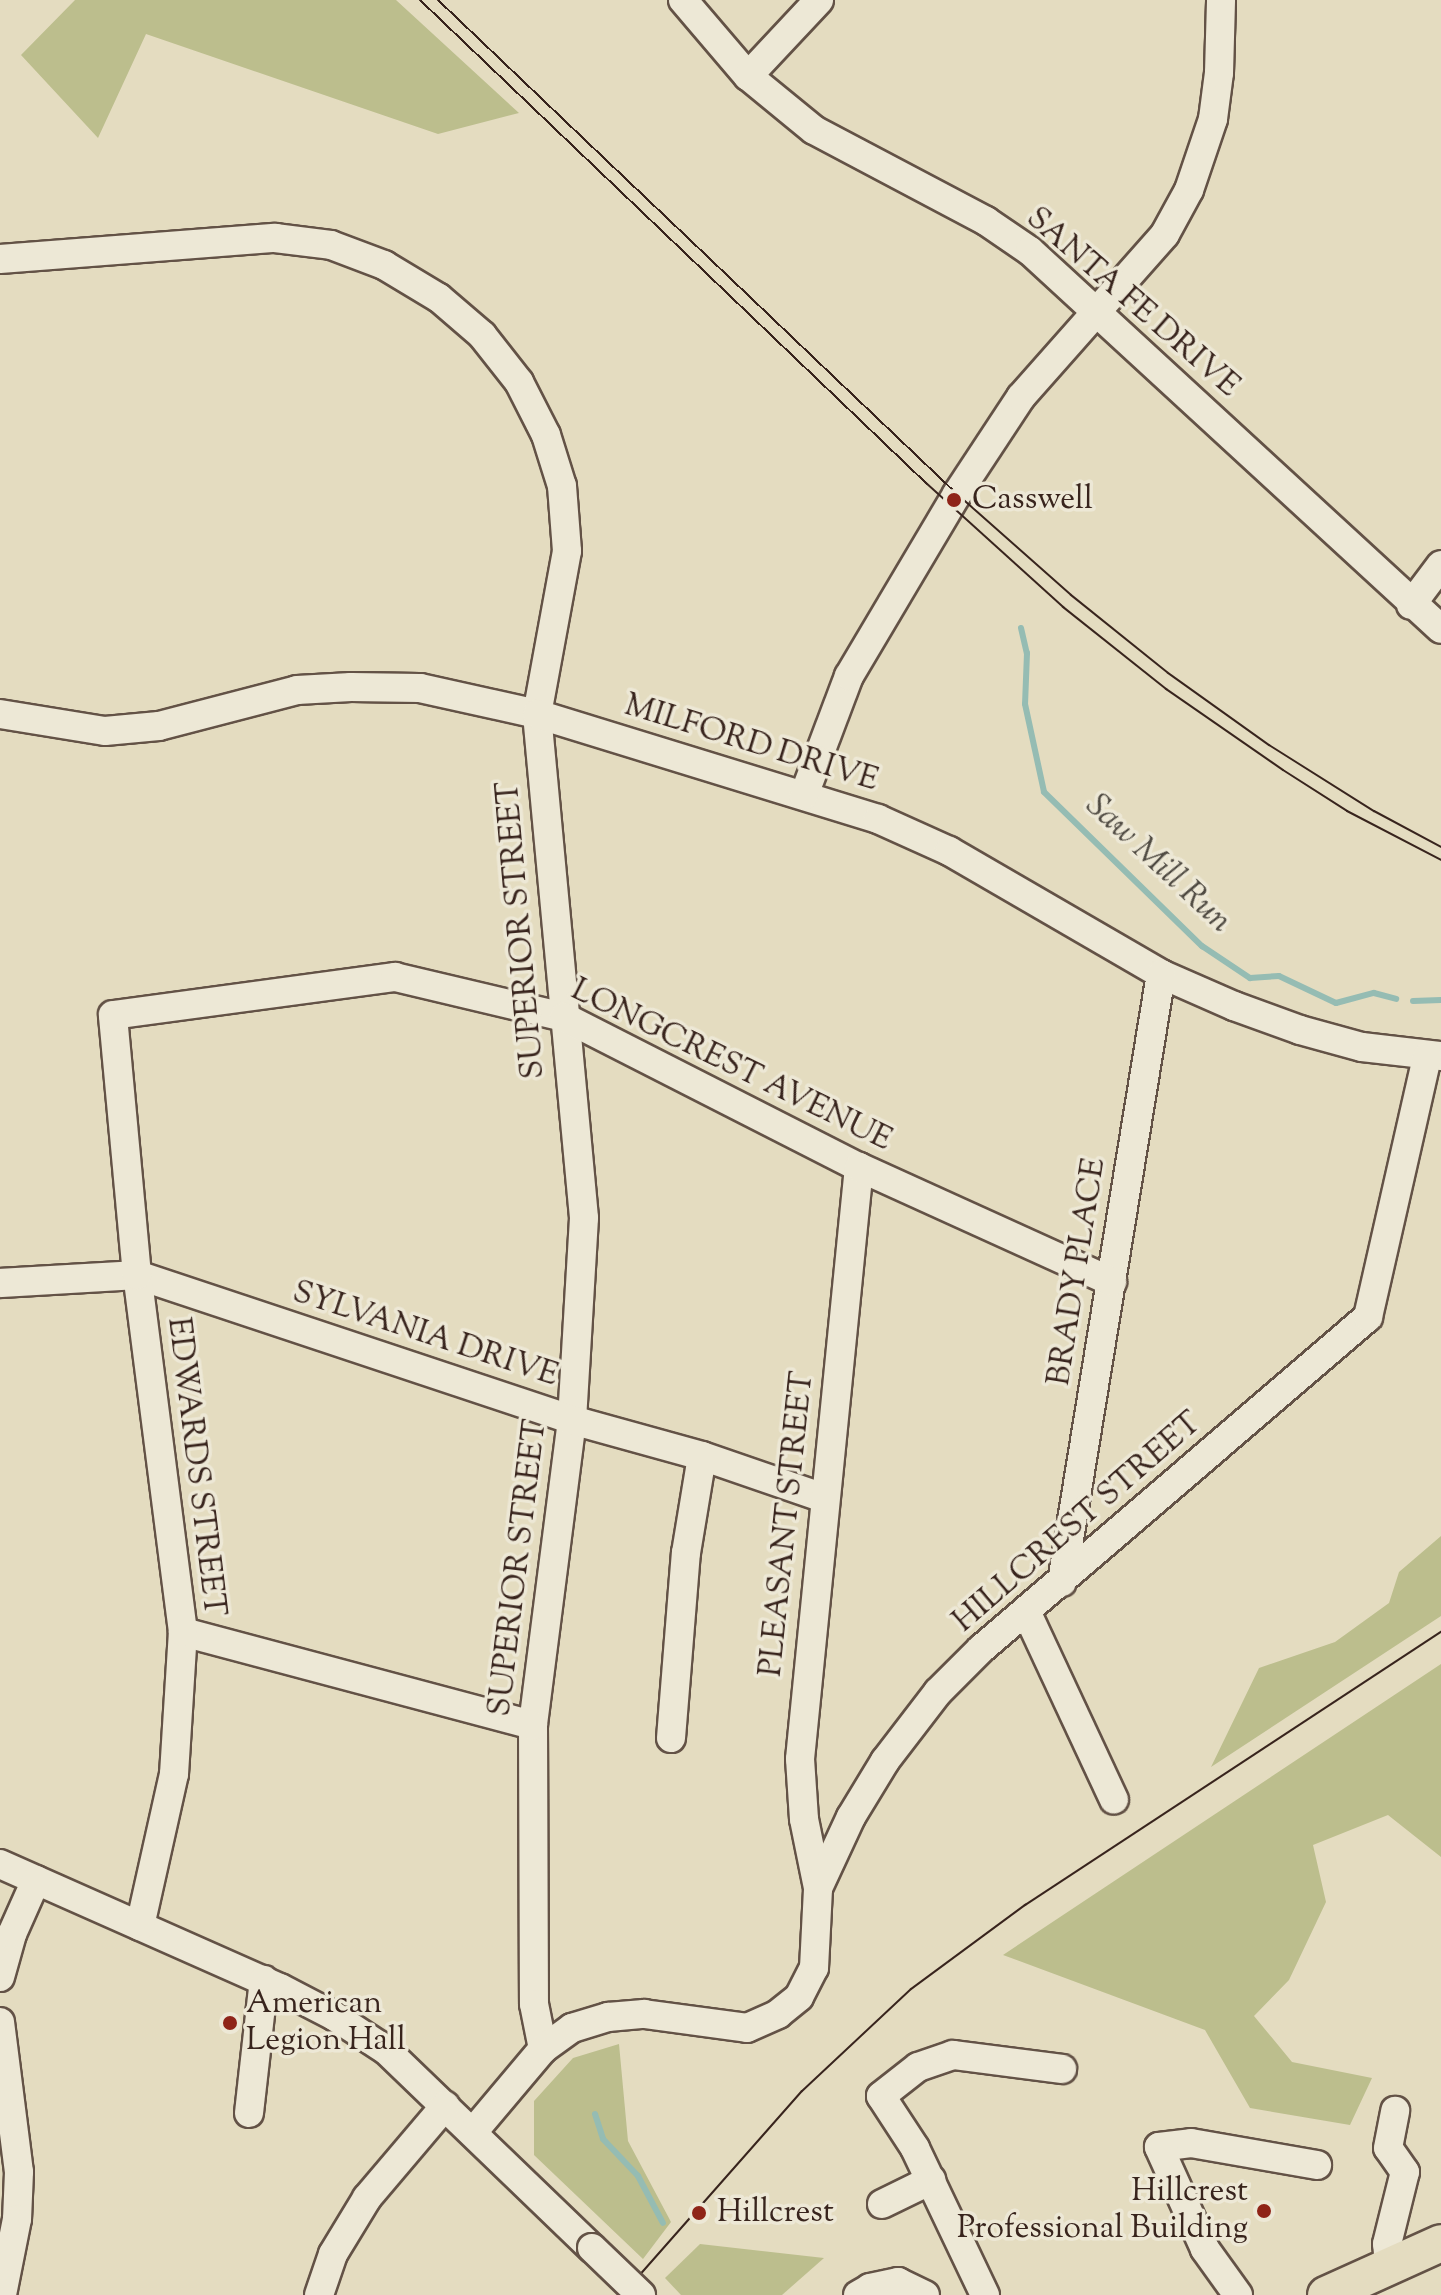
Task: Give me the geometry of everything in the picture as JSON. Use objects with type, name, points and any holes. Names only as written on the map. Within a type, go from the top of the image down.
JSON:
[{"type":"main road","points":[[1326,2295],[1441,2243]]},
{"type":"street","name":"SANTA FE DRIVE","points":[[683,0],[748,76],[814,130],[986,221],[1030,251],[1411,605],[1441,629]]},
{"type":"street","points":[[748,76],[819,0]]},
{"type":"street","points":[[804,795],[849,676],[950,505],[1021,397],[1165,234],[1203,153],[1213,119],[1219,73],[1221,0]]},
{"type":"street","name":"SUPERIOR STREET","points":[[0,259],[275,238],[331,245],[384,265],[450,307],[482,335],[519,382],[546,435],[562,486],[567,551],[537,714],[584,1218],[572,1420],[533,1725],[534,2004],[543,2049]]},
{"type":"street","points":[[1411,605],[1441,565]]},
{"type":"street","name":"MILFORD DRIVE","points":[[0,714],[105,731],[159,726],[297,690],[351,687],[420,688],[537,714],[878,819],[949,851],[1161,974],[1300,1030],[1362,1047],[1434,1057]]},
{"type":"street","name":"BRADY PLACE","points":[[1062,1582],[1161,974]]},
{"type":"street","name":"LONGCREST AVENUE","points":[[113,1015],[395,977],[564,1017],[859,1167],[1112,1282]]},
{"type":"street","name":"EDWARDS STREET","points":[[113,1015],[137,1275],[183,1632],[174,1774],[140,1926]]},
{"type":"street","name":"HILLCREST STREET","points":[[543,2049],[572,2028],[608,2017],[644,2014],[747,2028],[778,2014],[799,1997],[814,1968],[818,1888],[851,1817],[885,1761],[938,1692],[1026,1611],[1368,1317],[1434,1057]]},
{"type":"street","name":"PLEASANT STREET","points":[[818,1888],[804,1819],[800,1759],[859,1167]]},
{"type":"street","name":"SYLVANIA DRIVE","points":[[0,1283],[137,1275],[572,1420],[702,1456],[824,1498]]},
{"type":"street","points":[[671,1738],[686,1553],[702,1456]]},
{"type":"street","points":[[1026,1611],[1114,1800]]},
{"type":"street","points":[[183,1632],[533,1725]]},
{"type":"street","points":[[0,1864],[264,1980],[334,2016],[386,2050],[641,2295]]},
{"type":"street","points":[[0,1977],[12,1934],[36,1880]]},
{"type":"street","points":[[249,2113],[264,1980]]},
{"type":"street","points":[[0,2022],[17,2219],[2,2295]]},
{"type":"street","points":[[473,2132],[543,2049]]},
{"type":"street","points":[[982,2294],[931,2180],[881,2096],[918,2067],[953,2055],[1062,2069]]},
{"type":"street","points":[[319,2295],[333,2254],[367,2198],[445,2106]]},
{"type":"street","points":[[1389,2265],[1387,2244],[1405,2172],[1388,2148],[1395,2111]]},
{"type":"street","points":[[1238,2295],[1205,2249],[1159,2147],[1191,2143],[1317,2165]]},
{"type":"street","points":[[882,2204],[931,2180]]},
{"type":"street","points":[[858,2295],[870,2288],[898,2282],[925,2295]]},
{"type":"green space","points":[[75,0],[396,0],[519,113],[438,134],[146,34],[98,138],[21,55]]},
{"type":"green space","points":[[1441,1536],[1441,1616],[1211,1767],[1259,1668],[1335,1642],[1389,1603],[1399,1572]]},
{"type":"green space","points":[[1441,1664],[1441,1857],[1388,1815],[1313,1845],[1326,1902],[1289,1980],[1254,2016],[1292,2062],[1372,2078],[1350,2125],[1250,2108],[1205,2030],[1003,1955]]},
{"type":"green space","points":[[619,2044],[628,2141],[671,2222],[643,2259],[534,2155],[534,2101],[573,2058]]},
{"type":"green space","points":[[700,2244],[824,2258],[782,2295],[681,2295],[665,2278]]},
{"type":"waterway","name":"Saw Mill Run","points":[[1021,628],[1027,653],[1025,704],[1044,792],[1202,946],[1250,978],[1279,976],[1336,1003],[1374,993],[1396,999]]},
{"type":"waterway","name":"Saw Mill Run","points":[[1413,1001],[1441,1000]]},
{"type":"waterway","points":[[595,2114],[603,2139],[638,2176],[663,2223]]},
{"type":"tram line","points":[[420,0],[926,483],[1063,607],[1166,689],[1283,770],[1347,811],[1441,860]]},
{"type":"tram line","points":[[438,0],[957,494],[1071,595],[1168,673],[1269,745],[1374,811],[1441,847]]},
{"type":"tram line","points":[[622,2295],[802,2091],[911,1989],[1025,1905],[1441,1632]]},
{"type":"place","name":"Casswell","points":[[954,500]]},
{"type":"place","name":"American Legion Hall","points":[[230,2023]]},
{"type":"place","name":"Hillcrest Professional Building","points":[[1264,2211]]},
{"type":"place","name":"Hillcrest","points":[[699,2213]]}]
